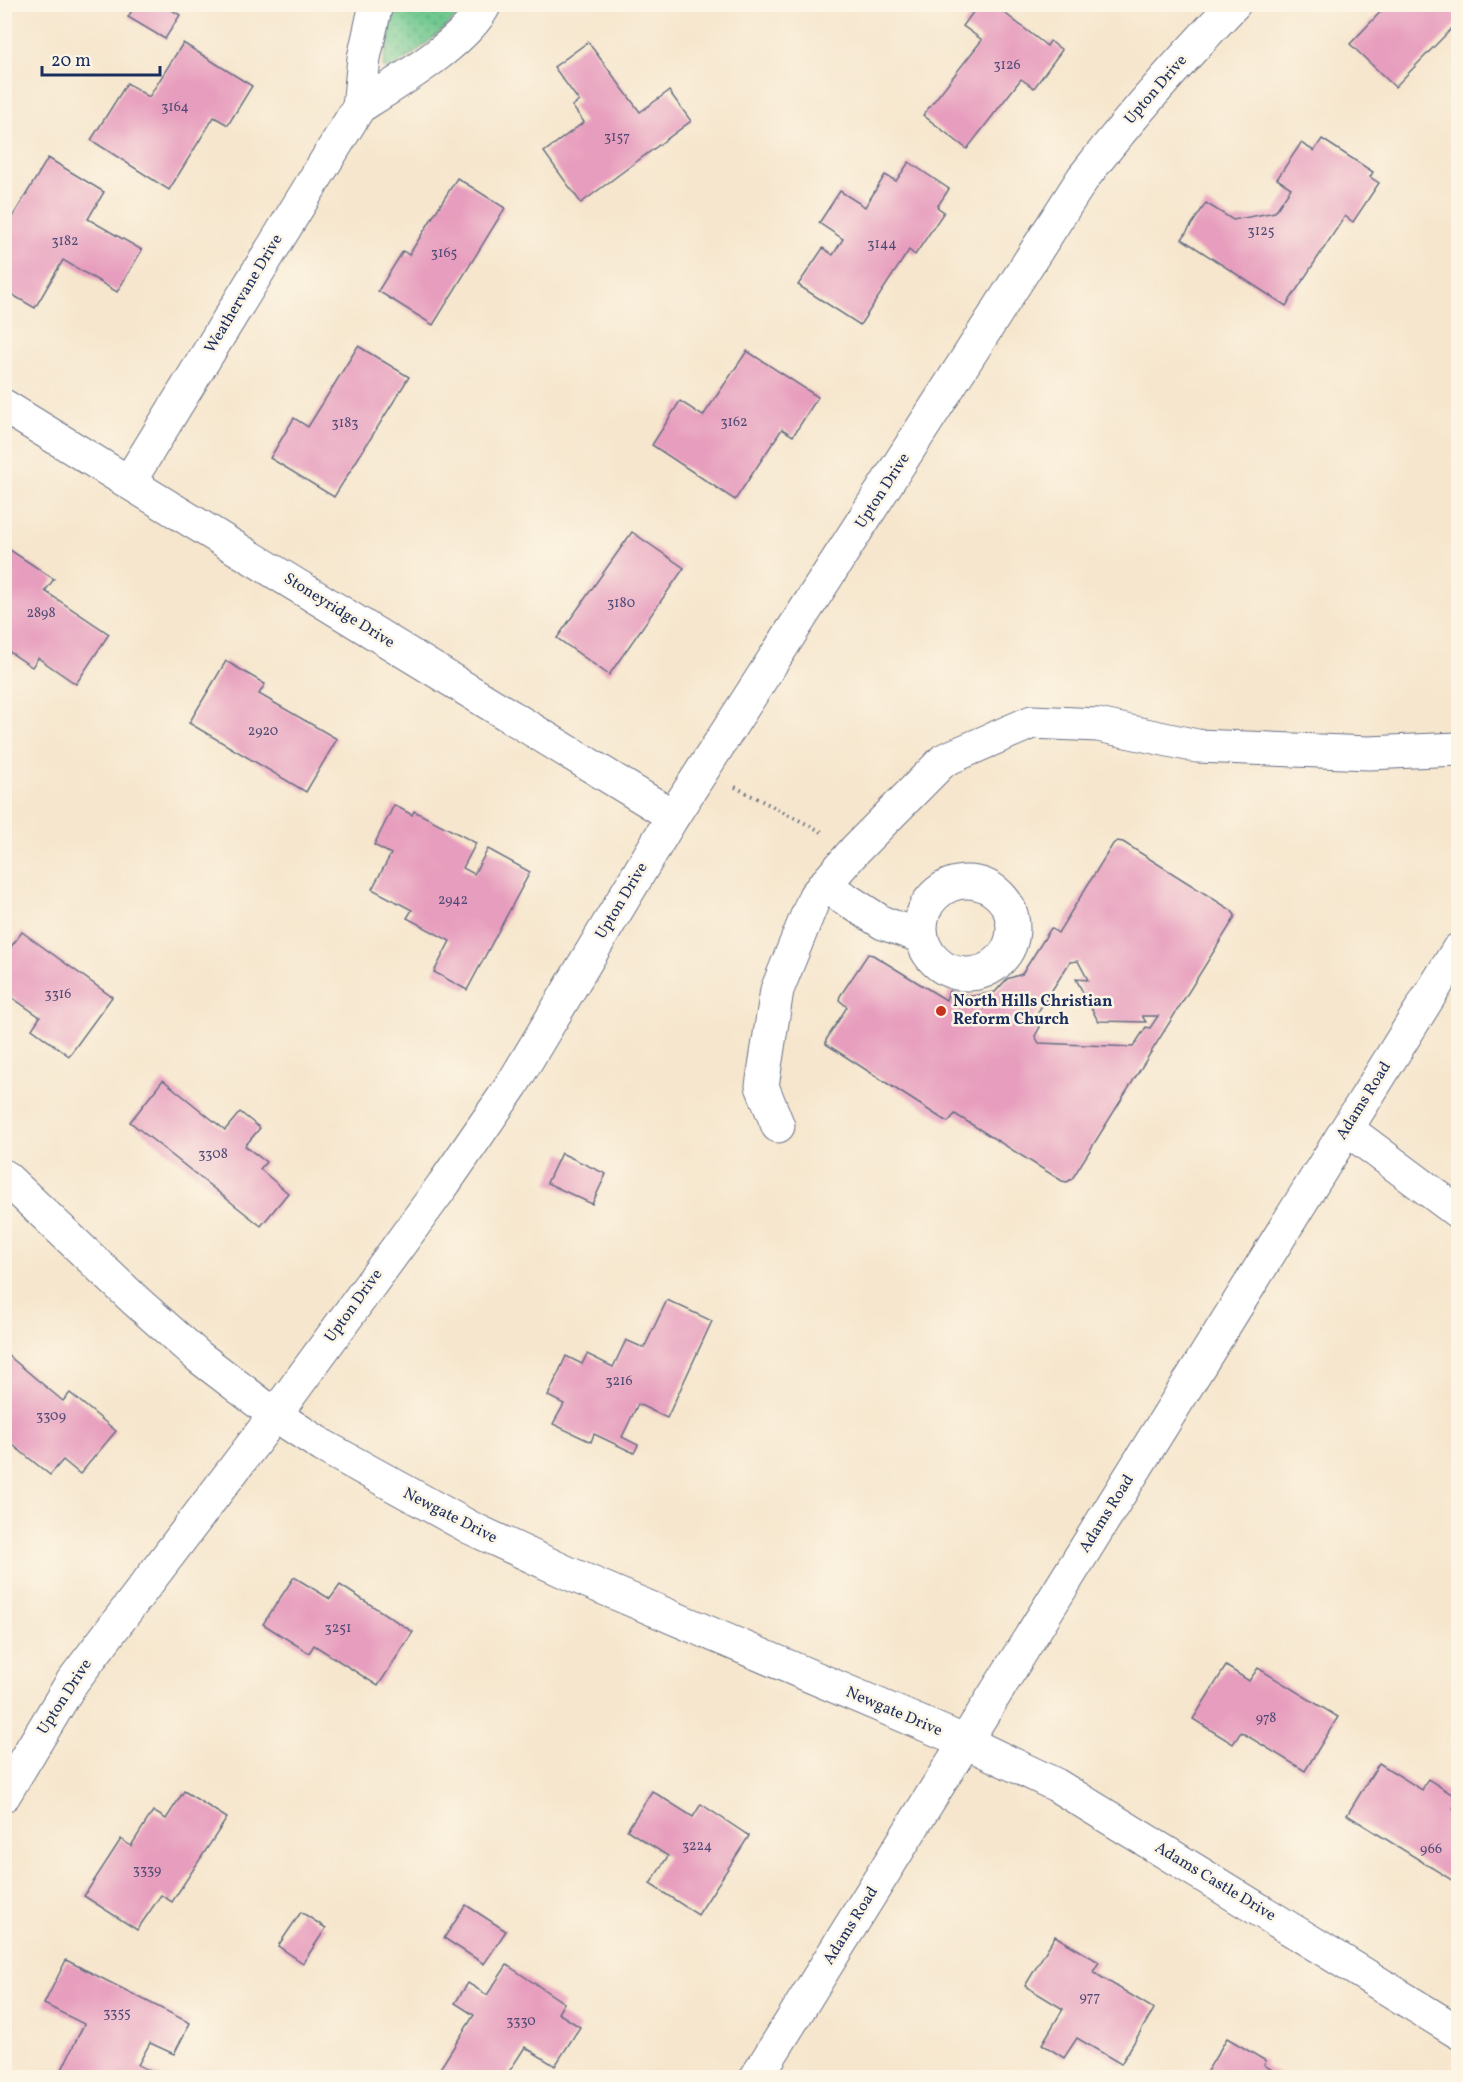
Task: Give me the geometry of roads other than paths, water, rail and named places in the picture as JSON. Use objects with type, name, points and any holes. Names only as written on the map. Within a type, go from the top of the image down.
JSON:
[{"type":"street","name":"Weathervane Drive","points":[[129,482],[358,107],[364,58],[376,4]]},
{"type":"street","name":"Weathervane Drive","points":[[358,107],[400,82],[425,63],[463,32],[479,15],[485,4]]},
{"type":"street","name":"Upton Drive","points":[[4,1795],[72,1682],[275,1414],[443,1185],[512,1085],[673,816],[1083,178],[1171,71],[1234,4]]},
{"type":"street","name":"Stoneyridge Drive","points":[[4,406],[673,816]]},
{"type":"street","points":[[778,1126],[762,1086],[777,990],[815,896],[856,849],[944,760],[1032,722],[1098,725],[1197,746],[1369,753],[1458,749]]},
{"type":"street","points":[[824,885],[883,923],[922,937]]},
{"type":"street","name":"Adams Road","points":[[756,2078],[1458,950]]},
{"type":"street","points":[[1347,1130],[1458,1212]]},
{"type":"street","name":"Newgate Drive","points":[[4,1176],[136,1301],[199,1357],[275,1414],[323,1446],[471,1528],[672,1619],[966,1742]]},
{"type":"street","name":"Adams Castle Drive","points":[[966,1742],[1056,1785],[1458,2032]]},
{"type":"place","name":"North Hills Christian Reform Church","points":[[941,1011]]}]
